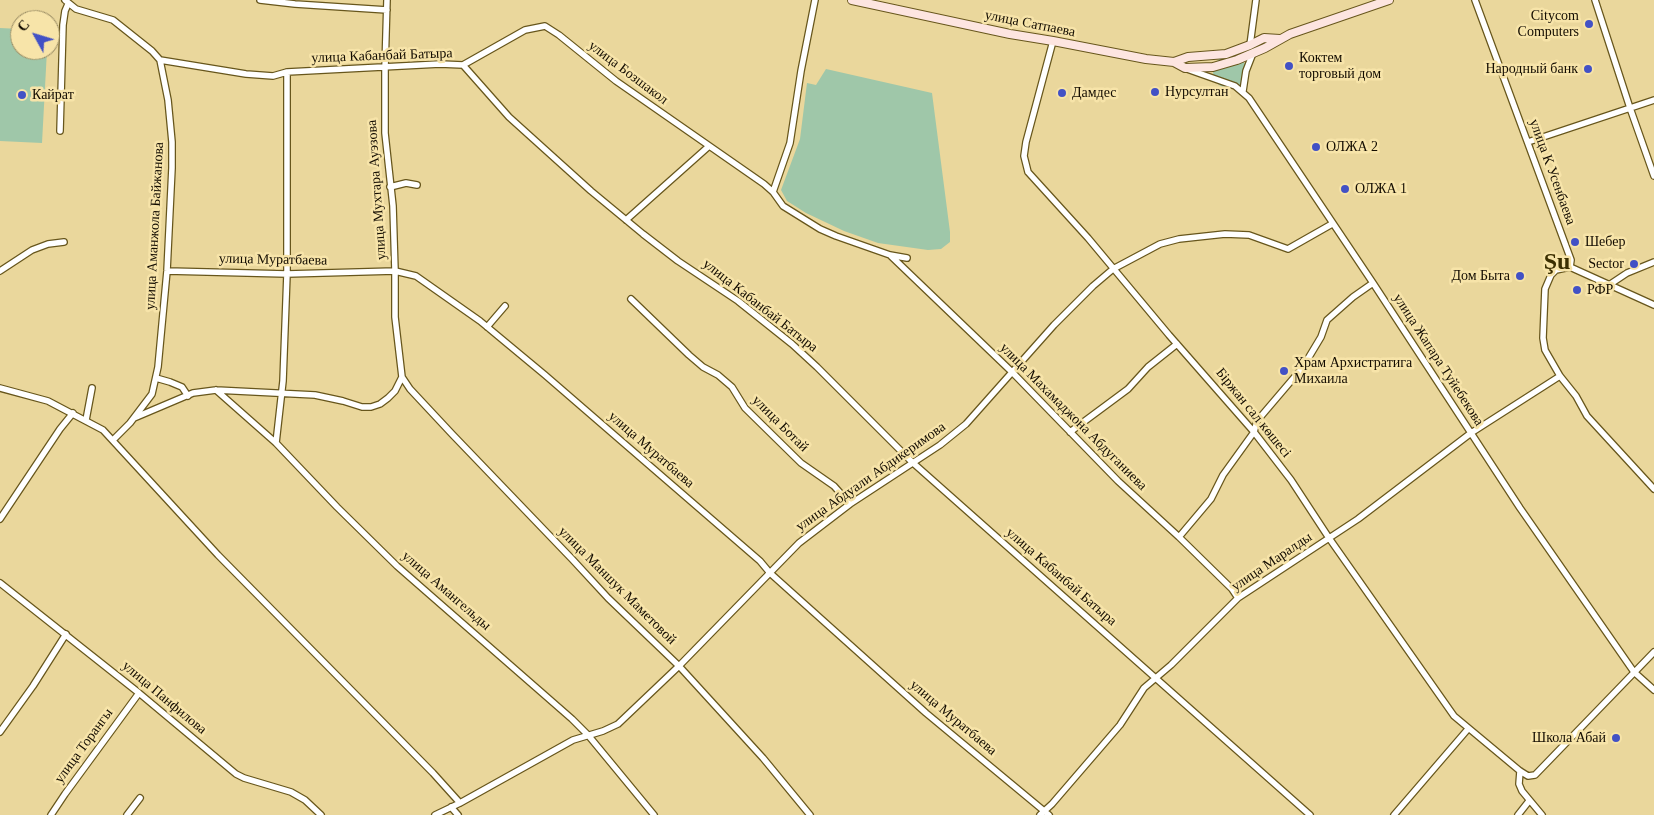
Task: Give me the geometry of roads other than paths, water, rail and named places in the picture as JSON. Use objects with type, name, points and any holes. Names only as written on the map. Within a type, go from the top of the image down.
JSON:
[{"type":"street","points":[[260,0],[387,10]]},
{"type":"street","name":"улица Мухтара Ауэзова","points":[[387,0],[384,68],[385,132],[395,271],[395,318],[402,377]]},
{"type":"street","points":[[773,192],[790,142],[815,0]]},
{"type":"street","name":"улица Сатпаева","points":[[852,0],[1010,34],[1053,40],[1105,52],[1174,62],[1185,68],[1213,67],[1253,54],[1280,39],[1389,0]]},
{"type":"street","points":[[1250,45],[1256,0]]},
{"type":"street","name":"улица К Усенбаева","points":[[1475,0],[1571,260],[1570,267]]},
{"type":"street","points":[[1595,0],[1654,176]]},
{"type":"street","points":[[60,131],[63,25],[66,2],[76,9],[113,20],[152,51],[160,60]]},
{"type":"street","name":"улица Бозшакол","points":[[463,65],[525,30],[545,26],[616,81],[773,192],[783,206],[820,229],[890,255]]},
{"type":"street","name":"улица Сатпаева","points":[[1174,62],[1188,57],[1226,54],[1264,38],[1280,39]]},
{"type":"street","name":"Біржан сал көшесі","points":[[1053,40],[1026,142],[1025,164],[1028,172],[1088,238],[1254,432],[1291,480],[1329,538],[1454,716],[1520,771],[1528,776],[1535,775],[1634,672]]},
{"type":"street","points":[[1185,68],[1235,86],[1243,91],[1246,71],[1253,54]]},
{"type":"street","name":"улица Кабанбай Батыра","points":[[160,60],[246,74],[273,76],[287,72],[440,64],[463,65],[509,117],[591,191],[678,261],[738,301],[792,344],[912,462],[1310,815]]},
{"type":"street","name":"улица Аманжола Байжанова","points":[[134,418],[152,394],[156,378],[167,271],[172,142],[168,100],[160,60]]},
{"type":"street","points":[[276,443],[283,381],[287,274],[287,72]]},
{"type":"street","name":"улица Жапара Туйебекова","points":[[1243,91],[1299,170],[1332,224],[1373,283],[1541,539],[1634,672],[1654,690]]},
{"type":"street","points":[[1528,142],[1654,100]]},
{"type":"street","points":[[626,220],[708,147]]},
{"type":"street","points":[[390,187],[406,184],[418,185]]},
{"type":"street","name":"улица Абдуали Абдикеримова","points":[[435,815],[573,740],[603,731],[618,724],[679,666],[799,543],[850,504],[953,436],[975,415],[1012,372],[1093,286],[1113,269],[1160,244],[1179,239],[1225,234],[1248,236],[1288,249],[1332,224]]},
{"type":"street","points":[[0,271],[32,250],[48,244],[64,242]]},
{"type":"street","points":[[890,255],[907,258]]},
{"type":"street","name":"улица Махамаджона Абдуганиева","points":[[890,255],[1012,372],[1118,481],[1179,537],[1238,598]]},
{"type":"street","points":[[1609,284],[1627,273],[1654,262]]},
{"type":"street","points":[[1654,305],[1570,267],[1556,270],[1551,275],[1545,289],[1543,338],[1545,350],[1587,416],[1654,489]]},
{"type":"street","name":"улица Муратбаева","points":[[167,271],[287,274],[395,271],[416,276],[487,326],[753,555],[770,573],[926,713],[1042,813],[1049,815]]},
{"type":"street","points":[[1179,537],[1211,499],[1223,475],[1254,432],[1258,420],[1303,367],[1321,337],[1327,320],[1353,297],[1373,283]]},
{"type":"street","name":"улица Ботай","points":[[630,299],[689,356],[703,367],[718,375],[732,387],[744,408],[801,463],[834,486],[850,504]]},
{"type":"street","points":[[487,326],[505,306]]},
{"type":"street","points":[[1070,432],[1128,389],[1148,367],[1177,344]]},
{"type":"street","name":"улица Маралды","points":[[1042,813],[1107,741],[1120,725],[1144,688],[1171,665],[1238,598],[1358,519],[1471,433],[1560,376]]},
{"type":"street","points":[[113,440],[134,418],[188,396],[216,390],[315,395],[362,407],[371,407],[380,404],[388,398],[395,391],[402,377]]},
{"type":"street","name":"улица Маншук Маметовой","points":[[402,377],[410,389],[608,598],[679,666],[763,758],[810,815]]},
{"type":"street","points":[[156,378],[182,387],[188,396]]},
{"type":"street","points":[[0,388],[48,401],[103,430],[218,555],[460,803]]},
{"type":"street","points":[[86,420],[92,388]]},
{"type":"street","name":"улица Амангельды","points":[[216,390],[276,443],[337,507],[398,566],[588,735],[654,815]]},
{"type":"street","points":[[0,519],[60,429],[73,413]]},
{"type":"street","name":"улица Панфилова","points":[[0,583],[139,693],[236,774],[291,792],[305,800],[321,815]]},
{"type":"street","points":[[0,732],[33,686],[66,634]]},
{"type":"street","points":[[1634,672],[1654,652]]},
{"type":"street","name":"улица Торангы","points":[[52,815],[65,794],[139,693]]},
{"type":"street","points":[[1394,815],[1468,729]]},
{"type":"street","points":[[1520,771],[1519,784],[1522,792],[1542,815]]},
{"type":"street","points":[[127,815],[140,798]]},
{"type":"street","points":[[1518,815],[1529,801]]},
{"type":"street","points":[[451,807],[458,815]]},
{"type":"place","name":"Citycom Computers","points":[[1589,24]]},
{"type":"place","name":"Коктем торговый дом","points":[[1289,66]]},
{"type":"place","name":"Народный банк","points":[[1588,69]]},
{"type":"place","name":"Нурсултан","points":[[1155,92]]},
{"type":"place","name":"Дамдес","points":[[1062,93]]},
{"type":"place","name":"Кайрат","points":[[22,95]]},
{"type":"place","name":"ОЛЖА 2","points":[[1316,147]]},
{"type":"place","name":"ОЛЖА 1","points":[[1345,189]]},
{"type":"place","name":"Шебер","points":[[1575,242]]},
{"type":"place","name":"Sector","points":[[1634,264]]},
{"type":"place","name":"Дом Быта","points":[[1520,276]]},
{"type":"place","name":"РФР","points":[[1577,290]]},
{"type":"place","name":"Храм Архистратига Михаила","points":[[1284,371]]},
{"type":"place","name":"Школа Абай","points":[[1616,738]]},
{"type":"district","name":"Şu","points":[[1557,263]]}]
